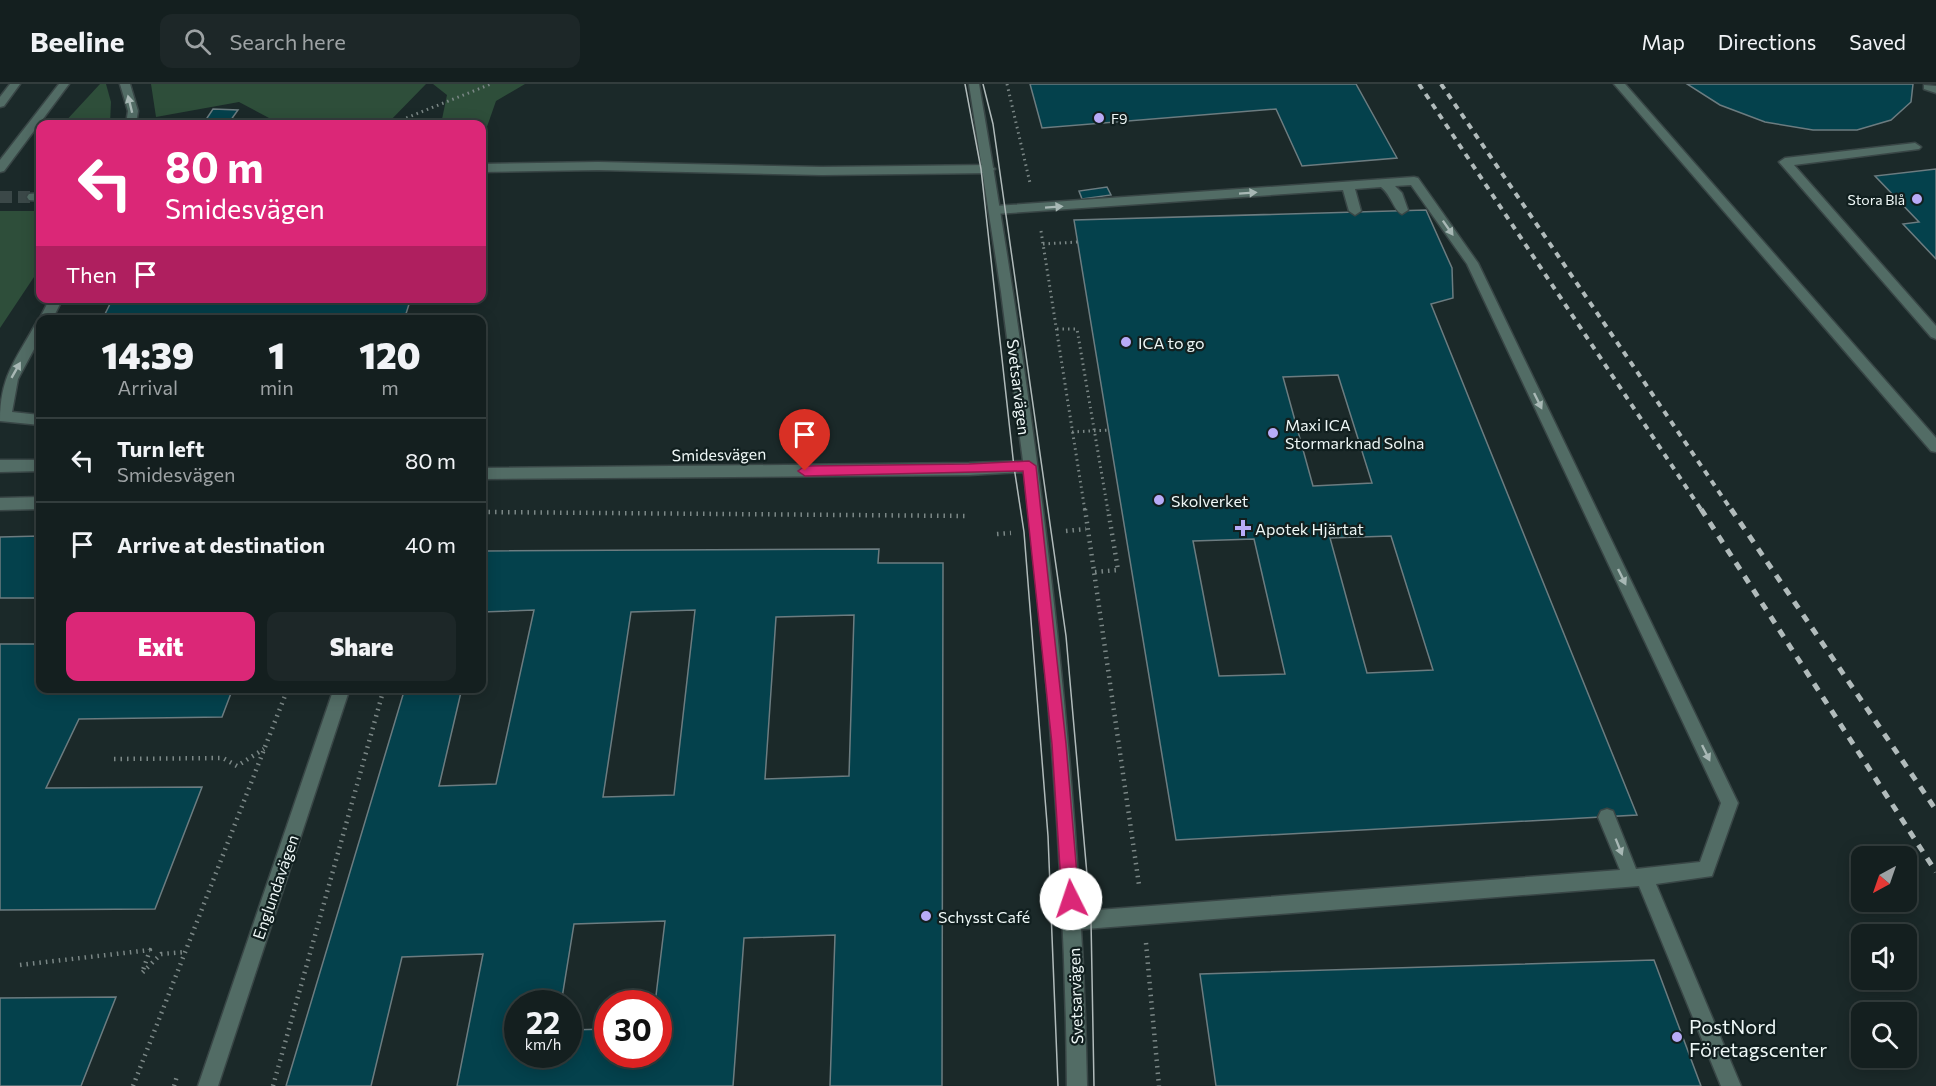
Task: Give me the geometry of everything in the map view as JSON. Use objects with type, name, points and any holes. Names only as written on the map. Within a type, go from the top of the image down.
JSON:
[{"type":"street","points":[[0,104],[15,84]]},
{"type":"street","points":[[37,120],[64,84]]},
{"type":"street","points":[[125,84],[133,111],[132,120]]},
{"type":"street","name":"Svetsarvägen","points":[[974,84],[995,210],[1029,466],[1059,744],[1072,921],[1077,1086]]},
{"type":"street","points":[[1619,84],[1936,447]]},
{"type":"street","points":[[0,168],[36,121]]},
{"type":"street","points":[[1915,147],[1785,162],[1936,334]]},
{"type":"street","points":[[486,168],[598,166],[822,171],[989,170]]},
{"type":"street","points":[[995,210],[1414,181],[1472,263],[1730,803],[1706,870],[1072,921]]},
{"type":"street","points":[[1383,183],[1396,193],[1402,210]]},
{"type":"street","points":[[1348,186],[1355,211]]},
{"type":"street","points":[[36,335],[11,379],[4,417],[36,420]]},
{"type":"street","points":[[0,466],[36,466]]},
{"type":"street","name":"Smidesvägen","points":[[486,474],[969,469],[1029,466]]},
{"type":"street","points":[[0,504],[36,503]]},
{"type":"street","name":"Englundavägen","points":[[208,1086],[340,693]]},
{"type":"street","points":[[1607,817],[1637,877],[1731,1086]]},
{"type":"path","points":[[401,120],[491,84]]},
{"type":"path","points":[[1007,84],[1037,208],[1095,572],[1143,916],[1159,1086]]},
{"type":"path","points":[[1043,244],[1078,242]]},
{"type":"path","points":[[1057,329],[1077,329],[1118,570],[1095,572]]},
{"type":"path","points":[[1072,432],[1109,430]]},
{"type":"path","points":[[486,512],[969,516]]},
{"type":"path","points":[[133,1086],[286,693]]},
{"type":"path","points":[[273,1086],[383,693]]},
{"type":"path","points":[[114,759],[223,758],[237,766],[265,749]]},
{"type":"path","points":[[20,965],[150,950],[142,973],[161,954],[186,952]]},
{"type":"green space","points":[[100,84],[106,84],[111,102],[110,120],[67,120]]},
{"type":"green space","points":[[151,84],[426,84],[391,120],[270,120],[239,102],[156,117]]},
{"type":"green space","points":[[433,84],[525,84],[496,101],[486,130],[486,120],[442,120],[447,95]]},
{"type":"green space","points":[[0,211],[36,211],[36,274],[0,328]]},
{"type":"building","name":"F9","points":[[1030,84],[1356,84],[1397,158],[1302,166],[1276,109],[1042,128]]},
{"type":"building","points":[[1687,84],[1913,84],[1911,102],[1891,120],[1857,130],[1813,130],[1765,122],[1720,105]]},
{"type":"building","points":[[213,109],[238,110],[231,120],[206,120]]},
{"type":"building","name":"Stora Blå","points":[[1936,169],[1936,259],[1903,224],[1919,222],[1875,176]]},
{"type":"building","points":[[1107,187],[1111,195],[1082,199],[1079,191]]},
{"type":"building","points":[[1426,210],[1452,268],[1453,298],[1431,304],[1637,815],[1176,840],[1074,220]],"holes":[[[1338,375],[1372,483],[1313,486],[1283,377]],[[1391,536],[1433,670],[1367,673],[1330,538]],[[1254,539],[1285,674],[1219,676],[1193,541]]]},
{"type":"building","points":[[110,303],[409,303],[406,315],[104,315]]},
{"type":"building","points":[[36,536],[36,598],[0,598],[0,537]]},
{"type":"building","points":[[879,549],[878,563],[943,563],[942,1086],[830,1086],[835,935],[744,938],[733,1086],[457,1086],[483,954],[402,957],[371,1086],[286,1086],[404,693],[461,693],[439,786],[496,784],[534,610],[486,612],[486,551]],"holes":[[[695,610],[674,795],[603,797],[631,612]],[[854,615],[849,776],[765,779],[776,617]],[[665,921],[657,990],[672,990],[672,1068],[594,1068],[594,1029],[582,1030],[582,1068],[504,1068],[504,990],[563,990],[574,924]]]},
{"type":"building","points":[[0,644],[36,644],[36,693],[231,693],[222,717],[79,719],[46,788],[202,787],[155,909],[0,910]]},
{"type":"building","points":[[1654,960],[1701,1086],[1216,1086],[1200,974]]},
{"type":"building","points":[[116,997],[81,1086],[0,1086],[0,998]]},
{"type":"tunnel","points":[[0,197],[33,197]]},
{"type":"tram line","points":[[965,84],[981,169],[1014,467],[1024,532],[1048,836],[1058,1086]]},
{"type":"tram line","points":[[983,84],[993,124],[1066,636],[1091,920],[1094,1086]]},
{"type":"railway","points":[[1419,84],[1702,511]]},
{"type":"railway","points":[[1441,84],[1732,511]]},
{"type":"railway","points":[[1701,509],[1936,872]]},
{"type":"railway","points":[[1731,509],[1936,810]]},
{"type":"place","name":"F9","points":[[1099,118]]},
{"type":"place","name":"Stora Blå","points":[[1917,199]]},
{"type":"place","name":"ICA to go","points":[[1126,342]]},
{"type":"place","name":"Maxi ICA Stormarknad Solna","points":[[1273,433]]},
{"type":"place","name":"Skolverket","points":[[1159,500]]},
{"type":"place","name":"Apotek Hjärtat","points":[[1243,528]]},
{"type":"place","name":"Schysst Café","points":[[926,916]]},
{"type":"place","name":"PostNord Företagscenter","points":[[1677,1037]]},
{"type":"route","points":[[805,471],[1029,466],[1038,532],[1059,744],[1071,899]]}]
